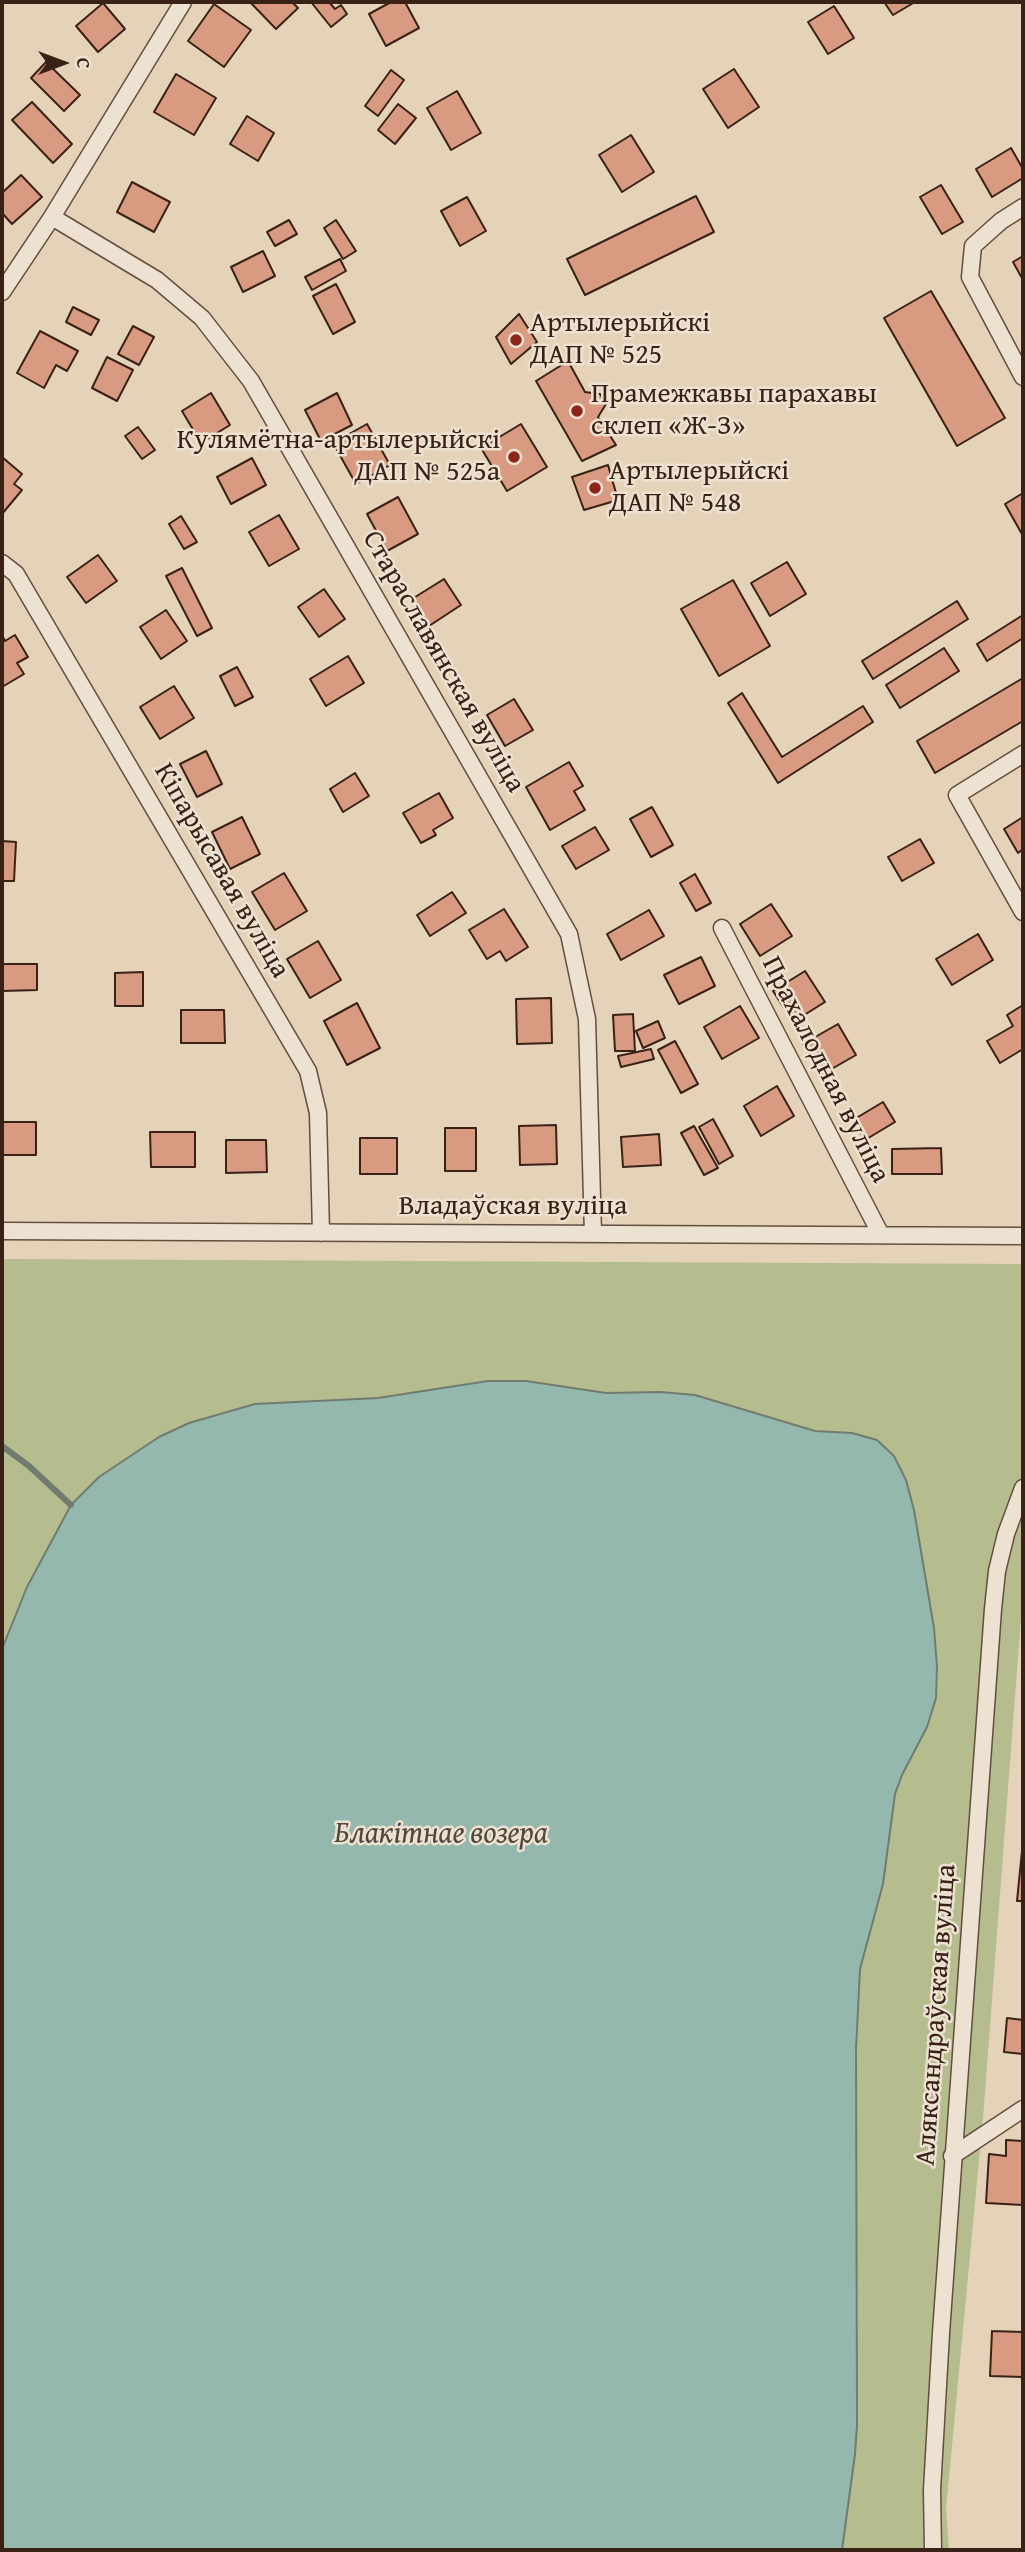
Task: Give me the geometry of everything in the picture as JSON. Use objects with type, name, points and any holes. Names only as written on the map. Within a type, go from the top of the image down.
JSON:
[{"type":"street","points":[[4,283],[52,217],[183,2]]},
{"type":"street","points":[[1023,207],[1001,221],[973,246],[970,277],[1023,377]]},
{"type":"street","name":"Стараславянская вуліца","points":[[52,217],[157,279],[202,318],[251,382],[569,934],[587,1019],[593,1234]]},
{"type":"street","name":"Кіпарысавая вуліца","points":[[2,563],[16,573],[308,1071],[318,1114],[321,1233]]},
{"type":"street","points":[[1023,754],[957,795],[1023,912]]},
{"type":"street","name":"Прахалодная вуліца","points":[[722,928],[881,1235]]},
{"type":"street","name":"Владаўская вуліца","points":[[2,1231],[1023,1236]]},
{"type":"street","name":"Аляксандраўская вуліца","points":[[933,2550],[934,2449],[952,2155],[993,1609],[997,1571],[1006,1534],[1023,1488]]},
{"type":"street","points":[[952,2155],[1023,2109]]},
{"type":"green space","name":"Блакітнае возера","points":[[2,1259],[1023,1264],[1023,1591],[983,2118],[946,2509],[949,2550],[2,2550]]},
{"type":"water","name":"Блакітнае возера","points":[[488,1381],[526,1381],[606,1393],[660,1392],[695,1395],[815,1431],[852,1433],[877,1440],[894,1456],[906,1480],[914,1510],[934,1628],[936,1698],[927,1727],[895,1794],[883,1884],[860,1969],[856,2049],[857,2425],[842,2550],[2,2550],[2,1649],[27,1587],[71,1505],[99,1477],[159,1437],[189,1423],[255,1404],[378,1398]]},
{"type":"building","points":[[250,2],[292,2],[298,8],[276,29]]},
{"type":"building","points":[[311,2],[329,2],[335,9],[341,5],[347,14],[331,27]]},
{"type":"building","points":[[391,2],[405,2],[419,28],[386,46],[369,14]]},
{"type":"building","points":[[884,2],[915,2],[893,15]]},
{"type":"building","points":[[103,3],[125,29],[98,52],[76,26]]},
{"type":"building","points":[[214,4],[251,30],[224,67],[188,41]]},
{"type":"building","points":[[834,6],[854,38],[828,54],[808,22]]},
{"type":"building","points":[[46,62],[80,95],[64,111],[31,78]]},
{"type":"building","points":[[734,69],[759,107],[728,128],[703,89]]},
{"type":"building","points":[[391,70],[404,80],[378,116],[365,106]]},
{"type":"building","points":[[176,74],[216,98],[194,135],[154,112]]},
{"type":"building","points":[[457,91],[481,133],[451,150],[427,108]]},
{"type":"building","points":[[32,102],[72,144],[53,163],[12,120]]},
{"type":"building","points":[[398,104],[416,118],[395,144],[378,130]]},
{"type":"building","points":[[247,116],[274,133],[258,161],[230,144]]},
{"type":"building","points":[[631,135],[654,172],[622,192],[599,155]]},
{"type":"building","points":[[1011,148],[1023,169],[1023,178],[992,197],[976,169]]},
{"type":"building","points":[[21,175],[42,197],[12,224],[2,213],[2,193]]},
{"type":"building","points":[[132,182],[170,202],[154,232],[117,212]]},
{"type":"building","points":[[941,185],[963,222],[942,234],[920,197]]},
{"type":"building","points":[[696,196],[714,232],[585,295],[567,259]]},
{"type":"building","points":[[467,197],[486,231],[460,246],[441,211]]},
{"type":"building","points":[[289,220],[297,234],[275,246],[267,232]]},
{"type":"building","points":[[336,220],[356,251],[343,259],[324,228]]},
{"type":"building","points":[[263,251],[275,276],[243,292],[231,267]]},
{"type":"building","points":[[1023,256],[1023,280],[1013,262]]},
{"type":"building","points":[[340,259],[346,271],[312,290],[305,277]]},
{"type":"building","points":[[336,284],[355,322],[333,334],[313,296]]},
{"type":"building","points":[[931,291],[1005,418],[957,446],[884,318]]},
{"type":"building","points":[[73,307],[99,320],[91,335],[66,322]]},
{"type":"building","name":"Артылерыйскі ДАП № 525","points":[[519,314],[537,342],[511,364],[496,337]]},
{"type":"building","points":[[133,326],[154,337],[139,365],[118,354]]},
{"type":"building","points":[[40,331],[78,351],[67,371],[56,365],[44,388],[17,373]]},
{"type":"building","points":[[107,357],[133,370],[117,401],[92,388]]},
{"type":"building","name":"Прамежкавы парахавы склеп «Ж-З»","points":[[568,361],[585,392],[600,394],[606,404],[598,417],[616,445],[582,461],[536,381]]},
{"type":"building","points":[[211,393],[230,425],[201,443],[182,411]]},
{"type":"building","points":[[337,393],[352,425],[321,441],[305,410]]},
{"type":"building","points":[[367,424],[390,465],[356,484],[333,443]]},
{"type":"building","name":"Кулямётна-артылерыйскі ДАП № 525а","points":[[521,424],[547,467],[507,491],[481,448]]},
{"type":"building","points":[[138,427],[155,450],[142,459],[125,436]]},
{"type":"building","points":[[2,457],[22,474],[14,484],[22,490],[2,514]]},
{"type":"building","points":[[252,458],[266,485],[231,504],[217,477]]},
{"type":"building","name":"Артылерыйскі ДАП № 548","points":[[608,465],[618,500],[584,510],[572,477]]},
{"type":"building","points":[[1023,493],[1023,536],[1005,504]]},
{"type":"building","points":[[398,497],[418,534],[387,551],[367,514]]},
{"type":"building","points":[[279,515],[299,549],[269,566],[249,532]]},
{"type":"building","points":[[181,516],[197,542],[184,549],[169,524]]},
{"type":"building","points":[[98,555],[117,581],[86,603],[67,577]]},
{"type":"building","points":[[787,562],[806,594],[770,616],[751,583]]},
{"type":"building","points":[[182,568],[212,628],[197,636],[166,576]]},
{"type":"building","points":[[444,579],[461,605],[429,626],[412,599]]},
{"type":"building","points":[[733,580],[770,646],[719,676],[681,609]]},
{"type":"building","points":[[324,589],[345,619],[319,637],[298,607]]},
{"type":"building","points":[[957,601],[968,619],[873,679],[862,661]]},
{"type":"building","points":[[166,610],[187,641],[161,659],[140,627]]},
{"type":"building","points":[[1023,615],[1023,638],[987,661],[977,644]]},
{"type":"building","points":[[2,635],[5,641],[15,635],[28,657],[17,663],[24,674],[2,687]]},
{"type":"building","points":[[944,648],[959,671],[900,708],[886,685]]},
{"type":"building","points":[[348,656],[364,683],[326,706],[310,679]]},
{"type":"building","points":[[237,667],[253,697],[235,706],[220,676]]},
{"type":"building","points":[[1023,678],[1023,721],[935,773],[917,741]]},
{"type":"building","points":[[174,686],[194,718],[160,739],[140,707]]},
{"type":"building","points":[[742,693],[782,757],[863,706],[873,722],[778,783],[728,703]]},
{"type":"building","points":[[514,699],[533,730],[505,746],[487,715]]},
{"type":"building","points":[[206,751],[222,784],[197,797],[180,764]]},
{"type":"building","points":[[569,762],[583,786],[574,791],[585,810],[550,830],[526,787]]},
{"type":"building","points":[[355,773],[369,796],[343,812],[330,789]]},
{"type":"building","points":[[439,793],[453,818],[433,830],[436,835],[421,843],[403,813]]},
{"type":"building","points":[[652,807],[673,845],[651,857],[630,819]]},
{"type":"building","points":[[242,817],[260,854],[230,869],[212,832]]},
{"type":"building","points":[[1023,817],[1023,849],[1018,853],[1004,829]]},
{"type":"building","points":[[595,827],[609,850],[576,869],[562,846]]},
{"type":"building","points":[[920,839],[934,863],[902,881],[888,857]]},
{"type":"building","points":[[2,841],[16,842],[14,881],[2,881]]},
{"type":"building","points":[[284,873],[307,911],[275,930],[252,892]]},
{"type":"building","points":[[695,874],[711,903],[696,911],[680,883]]},
{"type":"building","points":[[452,892],[466,913],[430,936],[417,915]]},
{"type":"building","points":[[771,904],[792,936],[760,956],[740,924]]},
{"type":"building","points":[[504,909],[528,947],[506,961],[500,951],[487,959],[469,930]]},
{"type":"building","points":[[649,910],[664,936],[621,960],[607,934]]},
{"type":"building","points":[[978,934],[993,960],[952,985],[936,959]]},
{"type":"building","points":[[318,941],[341,980],[310,998],[287,959]]},
{"type":"building","points":[[701,957],[715,986],[679,1004],[664,975]]},
{"type":"building","points":[[2,964],[37,964],[37,990],[2,991]]},
{"type":"building","points":[[805,971],[825,1002],[793,1022],[773,991]]},
{"type":"building","points":[[143,972],[143,1006],[115,1006],[115,973]]},
{"type":"building","points":[[551,998],[552,1043],[517,1044],[516,999]]},
{"type":"building","points":[[357,1003],[380,1048],[347,1065],[324,1021]]},
{"type":"building","points":[[1023,1005],[1023,1049],[1000,1063],[987,1041],[1013,1026],[1007,1015]]},
{"type":"building","points":[[740,1006],[759,1038],[722,1059],[704,1027]]},
{"type":"building","points":[[181,1010],[224,1010],[225,1043],[181,1043]]},
{"type":"building","points":[[633,1014],[635,1051],[615,1051],[613,1015]]},
{"type":"building","points":[[658,1021],[665,1038],[643,1048],[636,1031]]},
{"type":"building","points":[[838,1024],[856,1055],[821,1075],[803,1044]]},
{"type":"building","points":[[675,1041],[698,1084],[681,1093],[658,1050]]},
{"type":"building","points":[[651,1049],[654,1059],[621,1067],[618,1056]]},
{"type":"building","points":[[777,1086],[794,1116],[761,1136],[744,1106]]},
{"type":"building","points":[[883,1102],[895,1122],[865,1140],[853,1120]]},
{"type":"building","points":[[713,1119],[733,1156],[719,1164],[699,1127]]},
{"type":"building","points":[[2,1122],[36,1122],[36,1155],[2,1155]]},
{"type":"building","points":[[556,1125],[557,1164],[520,1165],[519,1126]]},
{"type":"building","points":[[694,1126],[718,1168],[704,1175],[681,1133]]},
{"type":"building","points":[[445,1128],[476,1128],[476,1171],[445,1171]]},
{"type":"building","points":[[150,1132],[195,1132],[195,1167],[151,1167]]},
{"type":"building","points":[[659,1134],[661,1165],[623,1167],[621,1137]]},
{"type":"building","points":[[360,1138],[397,1138],[397,1174],[360,1174]]},
{"type":"building","points":[[226,1140],[266,1140],[267,1172],[226,1173]]},
{"type":"building","points":[[941,1148],[942,1174],[892,1174],[892,1149]]},
{"type":"building","points":[[1022,1851],[1023,1901],[1017,1901]]},
{"type":"building","points":[[1007,2018],[1023,2020],[1023,2054],[1004,2052]]},
{"type":"building","points":[[1006,2140],[1023,2141],[1023,2205],[986,2203],[989,2154],[1006,2156]]},
{"type":"building","points":[[992,2331],[1023,2332],[1023,2377],[990,2376]]},
{"type":"waterway","points":[[2,1446],[29,1466],[71,1505]]},
{"type":"place","name":"Артылерыйскі ДАП № 525","points":[[516,340]]},
{"type":"place","name":"Прамежкавы парахавы склеп «Ж-З»","points":[[577,411]]},
{"type":"place","name":"Кулямётна-артылерыйскі ДАП № 525а","points":[[514,457]]},
{"type":"place","name":"Артылерыйскі ДАП № 548","points":[[595,488]]}]
